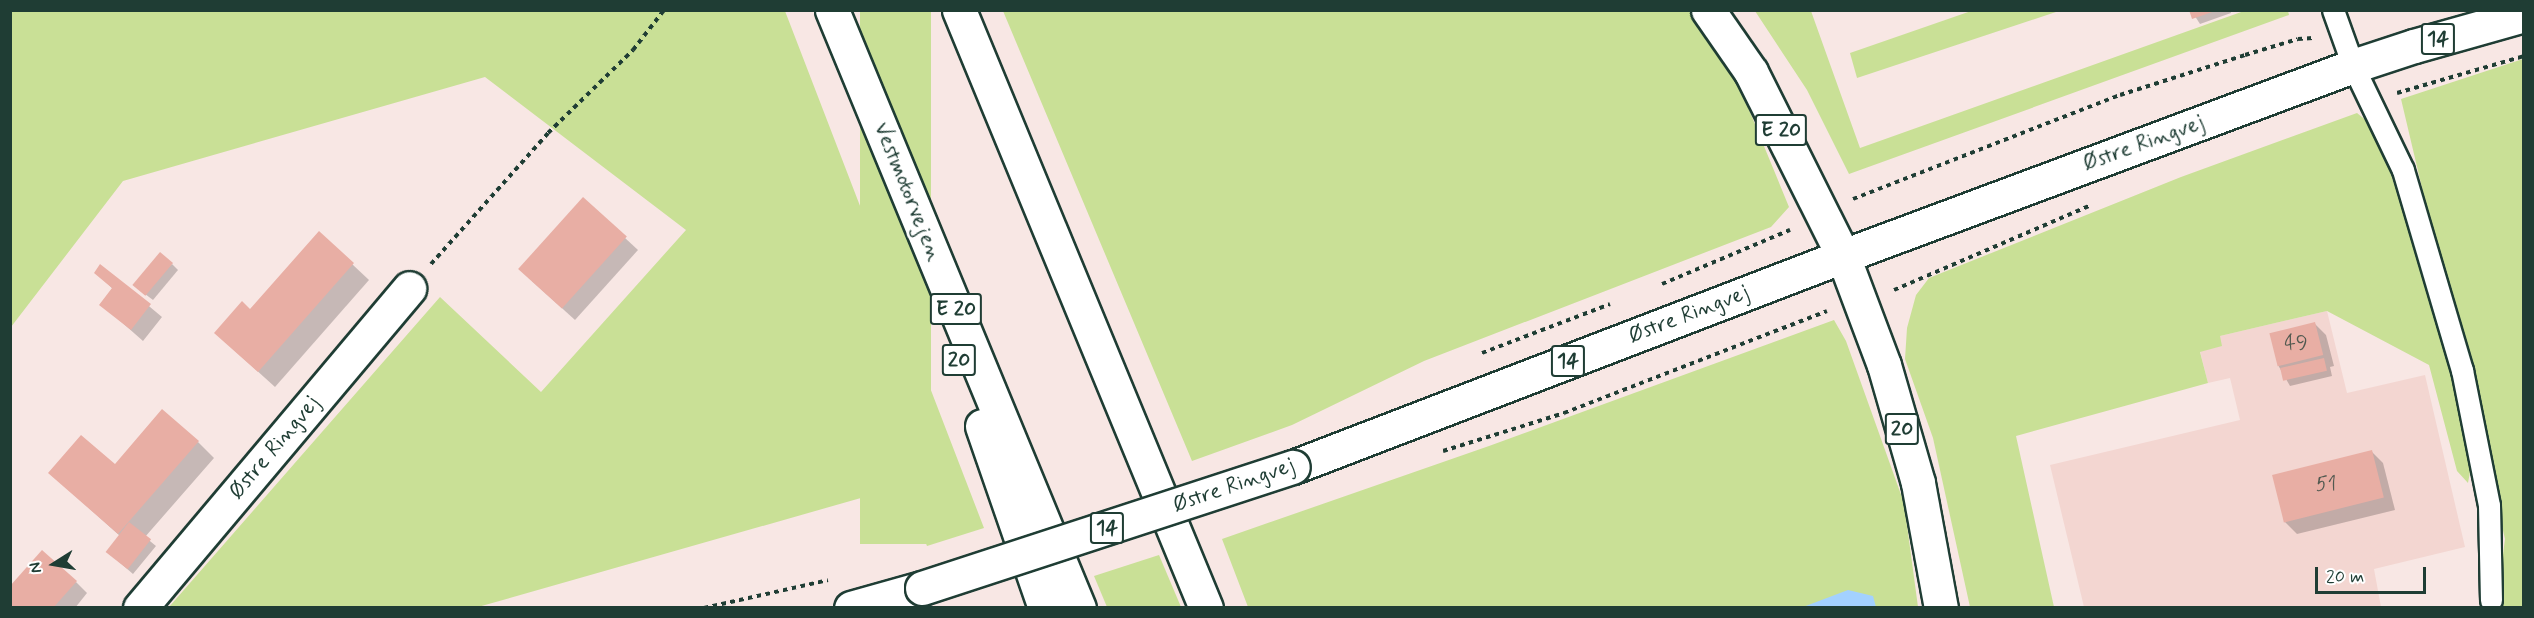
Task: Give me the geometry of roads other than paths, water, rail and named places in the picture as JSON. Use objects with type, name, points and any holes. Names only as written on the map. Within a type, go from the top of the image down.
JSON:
[{"type":"main road","name":"Vestmotorvejen","points":[[832,10],[1079,608]]},
{"type":"main road","points":[[959,10],[1206,608]]},
{"type":"main road","name":"E 20","points":[[1708,10],[1751,72],[1843,256]]},
{"type":"main road","name":"Østre Ringvej","points":[[845,593],[921,588],[1293,467],[1843,256],[2354,66],[2414,46],[2523,15]]},
{"type":"main road","name":"20","points":[[874,113],[1045,608]]},
{"type":"main road","name":"20","points":[[1843,256],[1884,365],[1918,483],[1941,608]]},
{"type":"main road","name":"Østre Ringvej","points":[[140,608],[409,288]]},
{"type":"lane","points":[[2333,10],[2354,66],[2403,170],[2462,370],[2489,505],[2491,600]]},
{"type":"water","points":[[1848,590],[1873,596],[1876,607],[1803,607]]}]
